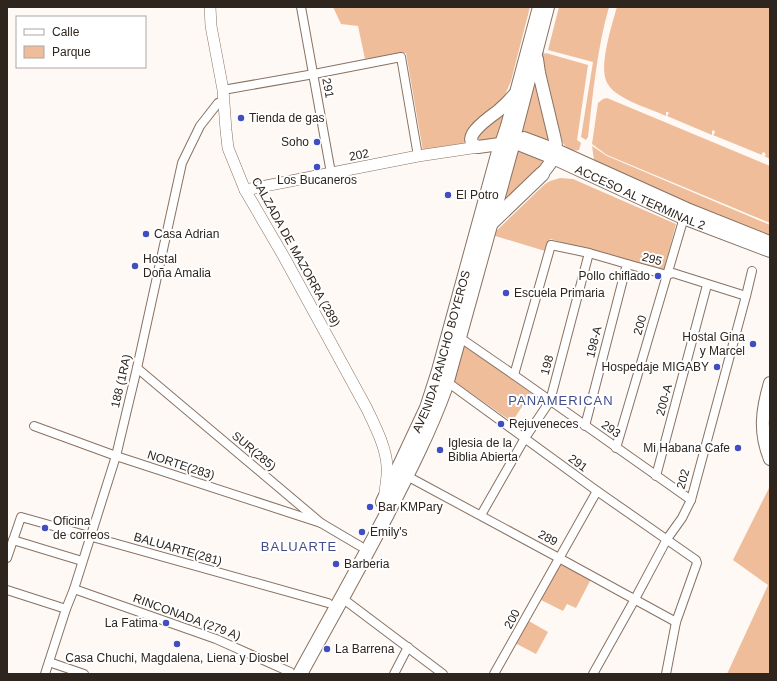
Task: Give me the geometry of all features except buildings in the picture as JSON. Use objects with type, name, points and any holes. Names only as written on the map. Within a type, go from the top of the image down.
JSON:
[{"type":"highway","name":"AVENIDA RANCHO BOYEROS","points":[[293,673],[407,476],[431,424],[442,395],[459,337],[490,224],[510,140]]},
{"type":"highway","name":"AVENIDA RANCHO BOYEROS","points":[[335,601],[360,546],[428,408],[510,140]]},
{"type":"highway","points":[[490,224],[542,174]]},
{"type":"main road","name":"AVENIDA RANCHO BOYEROS","points":[[510,140],[516,94],[539,7]]},
{"type":"main road","name":"AVENIDA RANCHO BOYEROS","points":[[510,140],[537,50],[548,7]]},
{"type":"main road","points":[[537,50],[539,73],[555,140],[555,154],[549,166],[542,174]]},
{"type":"main road","points":[[510,140],[475,144],[472,135],[478,127],[516,94]]},
{"type":"main road","name":"ACCESO AL TERMINAL 2","points":[[510,140],[555,154],[685,214],[770,242]]},
{"type":"main road","name":"ACCESO AL TERMINAL 2","points":[[555,154],[568,165],[770,251]]},
{"type":"main road","points":[[542,174],[555,168],[568,165]]},
{"type":"main road","points":[[770,383],[763,412],[762,428],[764,443],[770,459]]},
{"type":"street","name":"CALZADA DE MAZORRA (289)","points":[[210,7],[211,26],[223,95],[228,148],[245,190],[284,257],[378,432],[387,466],[384,500]]},
{"type":"street","name":"291","points":[[301,7],[331,173]]},
{"type":"street","points":[[223,95],[314,74],[401,57],[418,156]]},
{"type":"street","name":"188 (1RA)","points":[[45,674],[74,589],[116,456],[182,163],[200,126],[223,95]]},
{"type":"street","name":"202","points":[[245,190],[418,156],[460,150],[475,144]]},
{"type":"street","name":"200","points":[[616,448],[685,214]]},
{"type":"street","name":"295","points":[[514,375],[551,245],[589,253],[667,275],[673,273],[707,285],[746,296]]},
{"type":"street","name":"198","points":[[481,515],[525,438],[550,401],[589,253]]},
{"type":"street","name":"198-A","points":[[585,426],[627,264]]},
{"type":"street","name":"202","points":[[593,674],[667,539],[682,518],[691,500],[752,271]]},
{"type":"street","name":"200-A","points":[[656,476],[707,285]]},
{"type":"street","name":"293","points":[[459,337],[691,500]]},
{"type":"street","name":"SUR(285)","points":[[137,368],[322,523],[360,546]]},
{"type":"street","name":"291","points":[[446,381],[597,491],[696,560],[697,563],[676,622]]},
{"type":"street","name":"NORTE(283)","points":[[34,426],[116,456],[322,523]]},
{"type":"street","name":"289","points":[[407,476],[676,622]]},
{"type":"street","name":"200","points":[[494,674],[597,491]]},
{"type":"street","name":"BALUARTE(281)","points":[[13,540],[20,517],[90,537],[335,601]]},
{"type":"street","points":[[7,558],[13,540],[82,561]]},
{"type":"street","name":"RINCONADA (279 A)","points":[[74,589],[216,639],[293,673]]},
{"type":"street","points":[[7,590],[66,609]]},
{"type":"street","points":[[335,601],[408,647],[443,674]]},
{"type":"street","points":[[666,674],[676,622]]},
{"type":"street","points":[[394,674],[408,647]]},
{"type":"street","points":[[49,662],[84,674]]},
{"type":"green space","points":[[333,7],[530,7],[511,81],[504,97],[462,145],[423,151],[406,53],[365,59],[358,26],[341,24]]},
{"type":"green space","points":[[559,7],[609,7],[598,55],[588,137],[586,140],[581,137],[593,62],[548,50]]},
{"type":"green space","points":[[617,7],[770,7],[770,159],[764,156],[766,155],[764,152],[762,155],[713,135],[715,133],[714,130],[712,131],[712,135],[667,116],[669,113],[668,112],[666,112],[666,116],[639,105],[620,96],[612,89],[606,79],[604,61]]},
{"type":"green space","points":[[543,51],[545,54],[546,53],[588,65],[577,140],[581,143],[579,150],[569,149],[562,141],[542,57]]},
{"type":"green space","points":[[535,81],[550,139],[548,143],[522,133]]},
{"type":"green space","points":[[607,98],[770,166],[770,223],[607,155],[592,144],[598,103]]},
{"type":"green space","points":[[506,108],[496,139],[480,141],[477,137],[486,123]]},
{"type":"green space","points":[[592,146],[607,156],[770,225],[770,238],[597,165],[594,160]]},
{"type":"green space","points":[[518,151],[541,160],[544,165],[502,203]]},
{"type":"green space","points":[[560,178],[573,179],[676,224],[664,270],[550,239],[545,251],[492,235],[545,184]]},
{"type":"green space","points":[[464,345],[531,393],[512,422],[454,381]]},
{"type":"green space","points":[[769,488],[770,674],[727,674],[768,585],[733,560]]},
{"type":"green space","points":[[559,561],[591,579],[576,608],[567,604],[563,611],[539,599]]},
{"type":"green space","points":[[527,620],[548,632],[536,654],[515,643]]},
{"type":"place","name":"Tienda de gas","points":[[241,118]]},
{"type":"place","name":"Soho","points":[[317,142]]},
{"type":"place","name":"Los Bucaneros","points":[[317,167]]},
{"type":"place","name":"El Potro","points":[[448,195]]},
{"type":"place","name":"Casa Adrian","points":[[146,234]]},
{"type":"place","name":"Hostal Doña Amalia","points":[[135,266]]},
{"type":"place","name":"Pollo chiflado","points":[[658,276]]},
{"type":"place","name":"Escuela Primaria","points":[[506,293]]},
{"type":"place","name":"Hostal Gina y Marcel","points":[[753,344]]},
{"type":"place","name":"Hospedaje MIGABY","points":[[717,367]]},
{"type":"place","name":"Rejuveneces","points":[[501,424]]},
{"type":"place","name":"Mi Habana Cafe","points":[[738,448]]},
{"type":"place","name":"Iglesia de la Biblia Abierta","points":[[440,450]]},
{"type":"place","name":"Bar KMPary","points":[[370,507]]},
{"type":"place","name":"Oficina de correos","points":[[45,528]]},
{"type":"place","name":"Emily's","points":[[362,532]]},
{"type":"place","name":"Barberia","points":[[336,564]]},
{"type":"place","name":"La Fatima","points":[[166,623]]},
{"type":"place","name":"Casa Chuchi, Magdalena, Liena y Diosbel","points":[[177,644]]},
{"type":"place","name":"La Barrena","points":[[327,649]]},
{"type":"district","name":"PANAMERICAN","points":[[561,400]]},
{"type":"district","name":"BALUARTE","points":[[299,546]]}]
